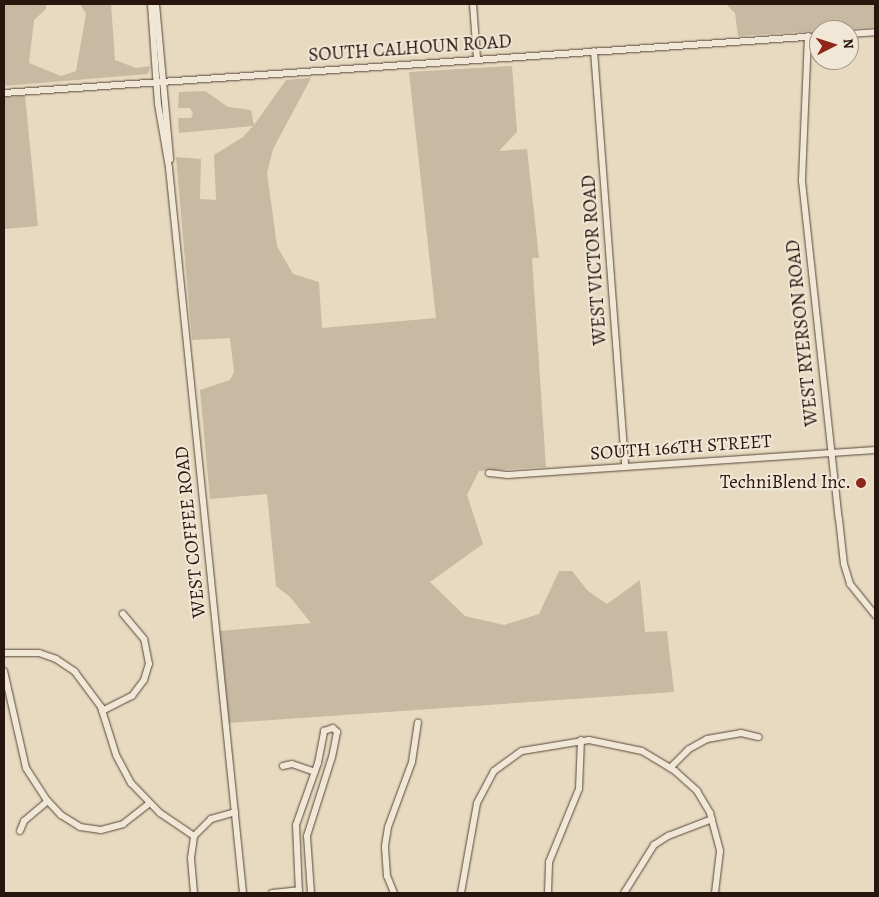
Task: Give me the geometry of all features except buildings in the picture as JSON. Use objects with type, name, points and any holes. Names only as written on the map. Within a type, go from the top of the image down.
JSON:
[{"type":"street","name":"WEST COFFEE ROAD","points":[[151,4],[156,83],[168,168],[243,893]]},
{"type":"street","name":"WEST COFFEE ROAD","points":[[156,4],[164,82],[168,168]]},
{"type":"street","points":[[473,4],[477,59]]},
{"type":"street","points":[[859,33],[875,32]]},
{"type":"street","name":"SOUTH CALHOUN ROAD","points":[[4,93],[808,36]]},
{"type":"street","name":"WEST RYERSON ROAD","points":[[808,36],[802,181],[831,453],[845,570],[856,595],[875,615]]},
{"type":"street","name":"WEST VICTOR ROAD","points":[[594,50],[625,467]]},
{"type":"street","name":"SOUTH 166TH STREET","points":[[489,473],[625,467],[875,450]]},
{"type":"street","points":[[102,711],[132,696],[144,680],[149,664],[144,639],[123,614]]},
{"type":"street","points":[[4,653],[34,652],[62,662],[85,682],[102,711],[120,764],[149,804],[194,836]]},
{"type":"street","points":[[4,671],[23,759],[48,801],[70,822],[96,830],[123,824],[149,804]]},
{"type":"street","points":[[394,893],[388,876],[385,846],[388,827],[412,762],[418,722]]},
{"type":"street","points":[[272,893],[299,892],[296,825],[315,772],[324,731],[326,728],[334,728],[332,757],[307,836],[311,893]]},
{"type":"street","points":[[670,768],[689,749],[707,739],[742,732],[759,737]]},
{"type":"street","points":[[548,893],[549,862],[579,789],[582,740]]},
{"type":"street","points":[[461,893],[477,804],[494,772],[522,751],[582,740],[633,748],[670,768],[697,791],[712,819],[721,857],[715,893]]},
{"type":"street","points":[[283,766],[292,764],[315,772]]},
{"type":"street","points":[[20,831],[24,821],[48,801]]},
{"type":"street","points":[[194,893],[191,858],[194,836],[211,819],[235,812]]},
{"type":"street","points":[[624,893],[654,845],[668,836],[712,819]]},
{"type":"shaded area","points":[[4,4],[46,4],[46,9],[34,20],[29,63],[61,76],[76,71],[86,14],[80,4],[111,4],[115,60],[136,68],[150,66],[148,74],[4,86]]},
{"type":"shaded area","points":[[726,4],[875,4],[875,27],[859,28],[859,20],[809,20],[809,31],[738,36],[735,13]]},
{"type":"shaded area","points":[[512,66],[517,132],[499,151],[527,149],[539,258],[532,258],[546,467],[479,471],[467,495],[483,544],[430,582],[465,616],[504,625],[539,614],[559,571],[572,571],[588,591],[607,604],[640,580],[645,632],[667,631],[674,692],[229,723],[220,631],[311,623],[290,597],[276,586],[267,494],[210,499],[200,390],[230,380],[234,372],[230,338],[192,340],[176,157],[201,159],[200,199],[216,200],[214,155],[243,137],[253,126],[179,133],[178,118],[191,118],[193,114],[190,108],[178,108],[179,92],[205,91],[228,107],[251,110],[254,125],[286,80],[311,78],[273,149],[267,173],[277,246],[293,274],[319,282],[322,328],[436,318],[409,72]]},
{"type":"shaded area","points":[[25,96],[38,226],[4,229],[4,97]]},
{"type":"place","name":"TechniBlend Inc.","points":[[861,483]]}]
